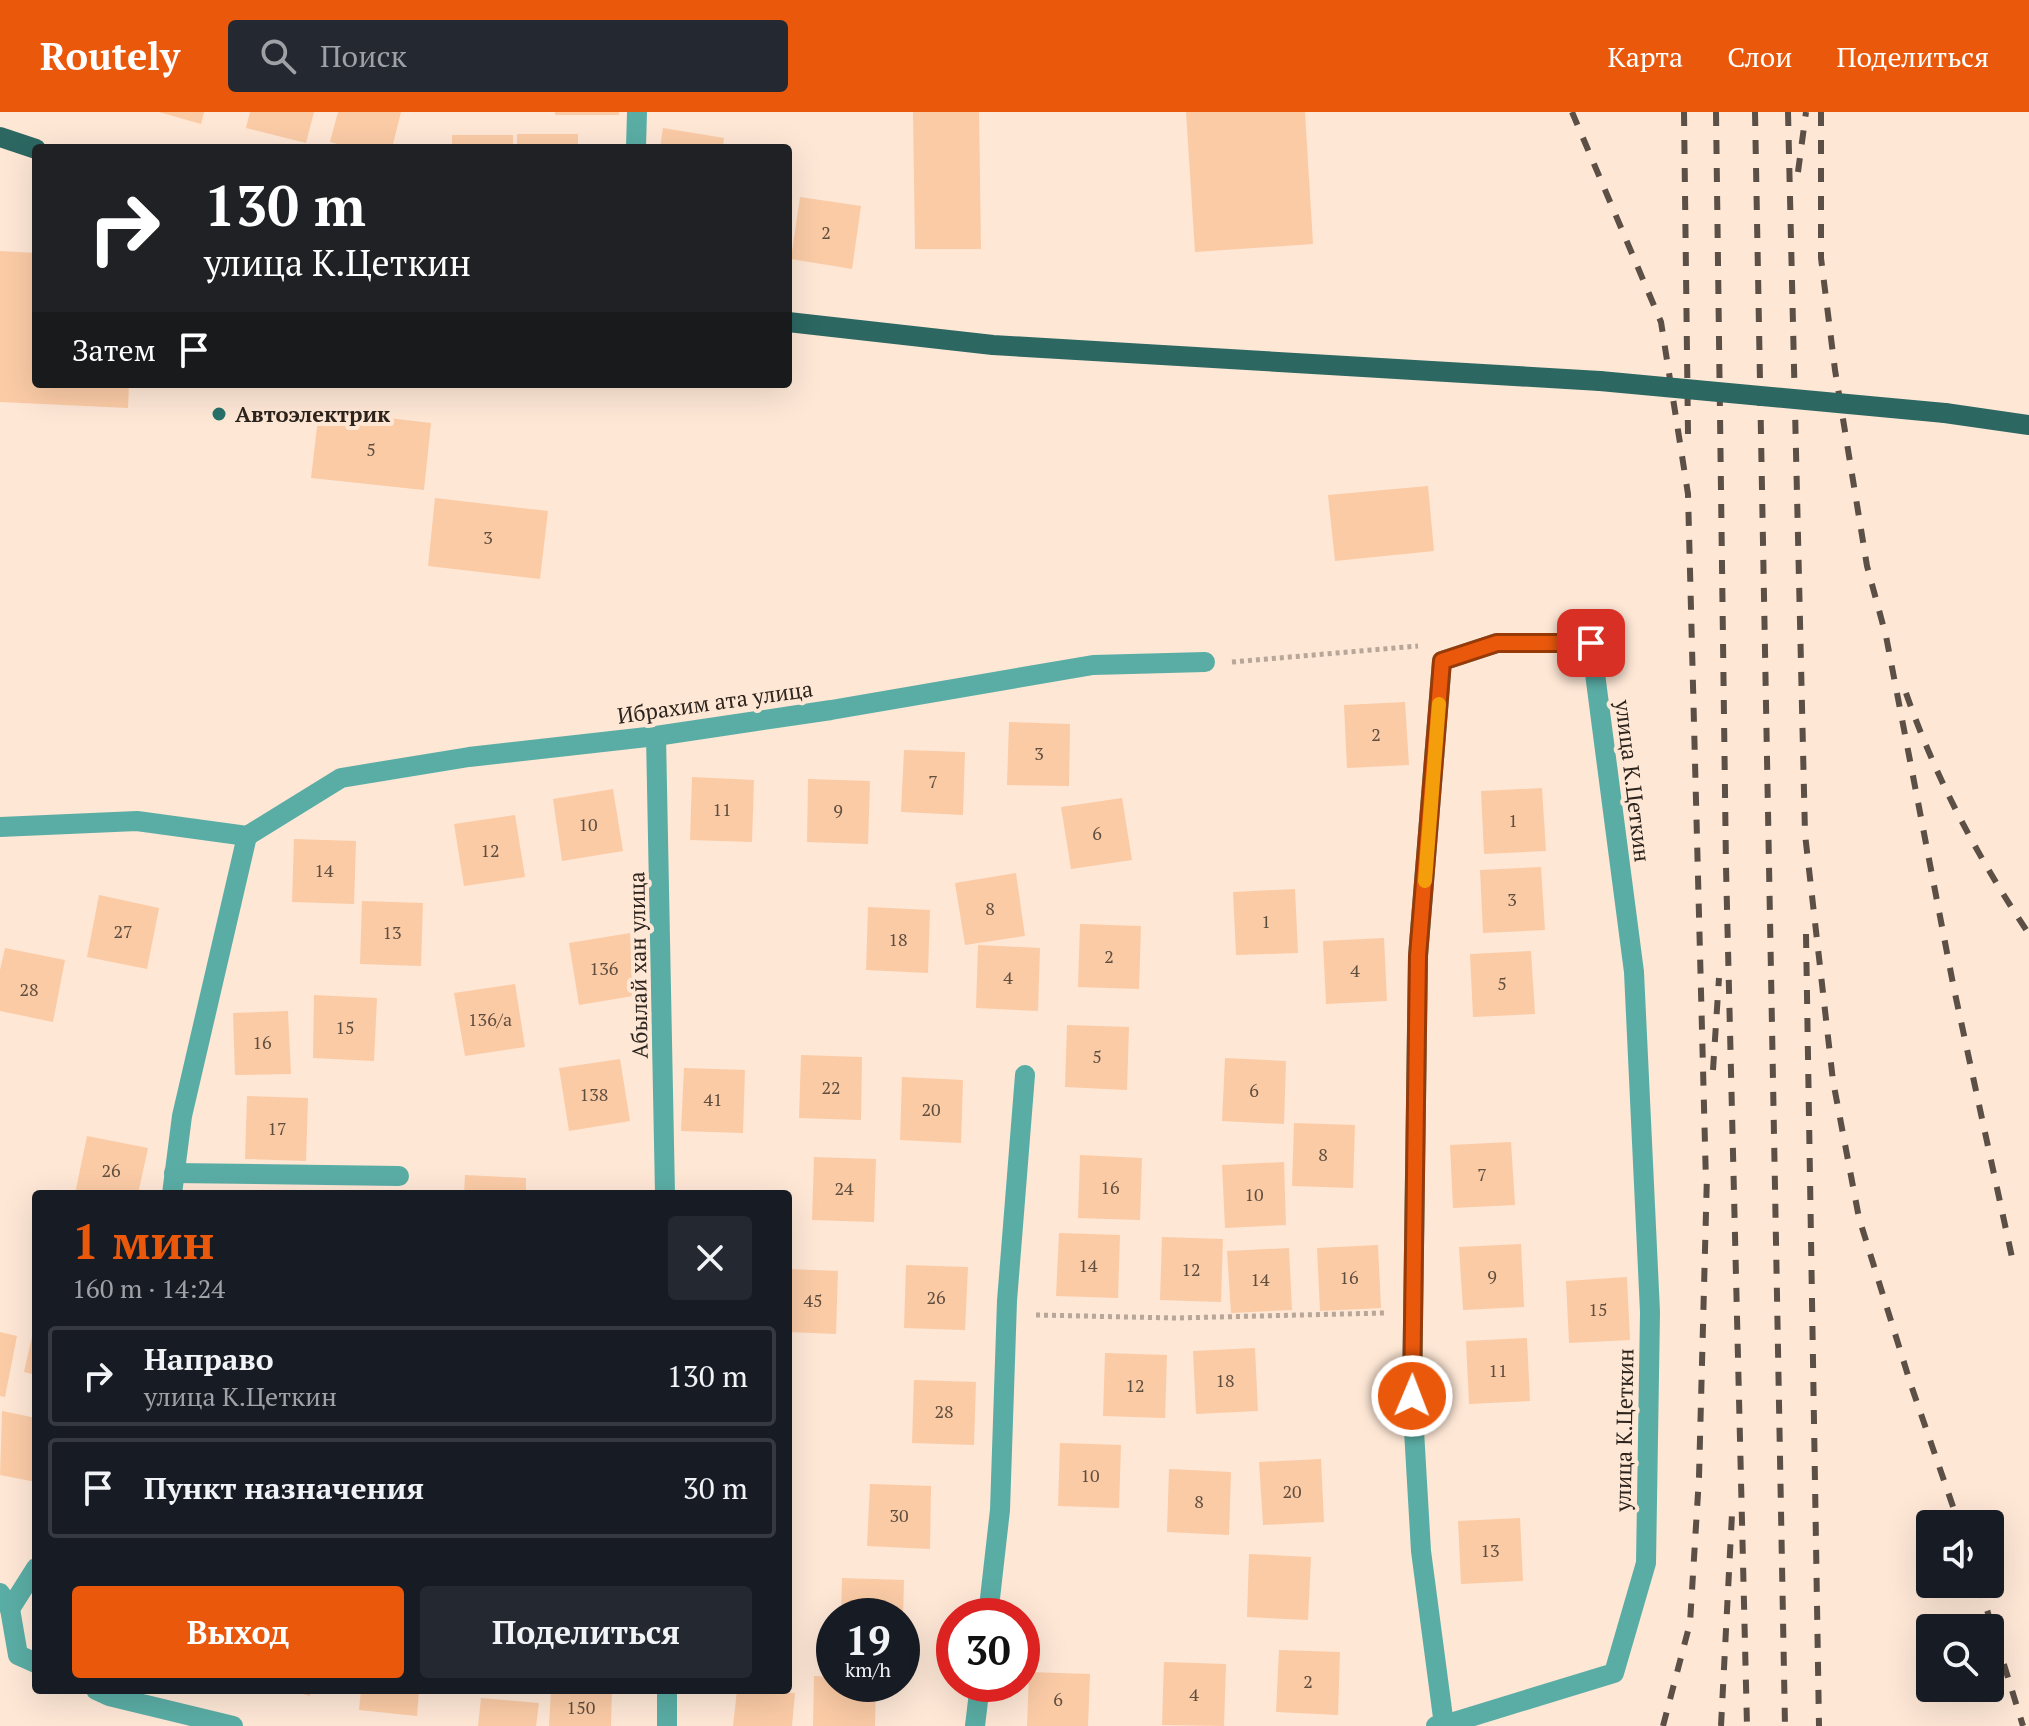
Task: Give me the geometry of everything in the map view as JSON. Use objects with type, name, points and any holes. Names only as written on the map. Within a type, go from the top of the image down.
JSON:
[{"type":"main road","points":[[0,137],[32,148]]},
{"type":"main road","points":[[792,322],[993,345],[1600,381],[1945,413],[2029,425]]},
{"type":"street","points":[[636,144],[637,112]]},
{"type":"street","name":"улица К.Цеткин","points":[[1497,643],[1591,643],[1634,972],[1650,1312],[1646,1563],[1614,1673],[1440,1725],[1421,1551],[1412,1396],[1418,956],[1442,661],[1497,643]]},
{"type":"street","name":"Ибрахим ата улица","points":[[247,836],[341,778],[469,757],[656,736],[831,710],[1093,665],[1205,662]]},
{"type":"street","name":"Абылай хан улица","points":[[656,736],[665,1190]]},
{"type":"street","points":[[0,827],[137,821],[247,836],[182,1116],[173,1184],[399,1176]]},
{"type":"street","points":[[990,1598],[1000,1510],[1007,1315],[1025,1075]]},
{"type":"street","points":[[32,1572],[5,1601],[18,1655],[32,1661]]},
{"type":"street","points":[[105,1694],[233,1726]]},
{"type":"street","points":[[667,1694],[667,1726]]},
{"type":"street","points":[[975,1726],[978,1702]]},
{"type":"path","points":[[1205,662],[1419,646],[1442,661]]},
{"type":"path","points":[[1007,1315],[1175,1318],[1414,1312]]},
{"type":"building","points":[[159,112],[204,112],[201,124]]},
{"type":"building","points":[[250,112],[314,112],[306,143],[246,128]]},
{"type":"building","points":[[338,112],[401,112],[393,144],[330,142]]},
{"type":"building","points":[[555,112],[619,112],[619,115],[555,115]]},
{"type":"building","points":[[913,112],[979,112],[981,249],[915,249]]},
{"type":"building","points":[[1186,112],[1305,112],[1313,244],[1195,252]]},
{"type":"building","points":[[663,128],[724,138],[723,144],[661,144]]},
{"type":"building","points":[[517,134],[578,134],[578,144],[517,144]]},
{"type":"building","points":[[452,135],[513,135],[513,144],[452,144]]},
{"type":"building","points":[[800,197],[861,206],[852,269],[792,259]]},
{"type":"building","points":[[0,251],[32,253],[32,388],[129,388],[128,408],[0,402]]},
{"type":"building","points":[[319,410],[431,423],[424,490],[311,478]]},
{"type":"building","points":[[1428,486],[1434,551],[1335,561],[1328,495]]},
{"type":"building","points":[[435,498],[548,511],[540,579],[428,566]]},
{"type":"building","points":[[1405,702],[1409,765],[1347,768],[1344,705]]},
{"type":"building","points":[[1009,722],[1070,724],[1069,786],[1007,785]]},
{"type":"building","points":[[904,750],[965,752],[963,815],[901,812]]},
{"type":"building","points":[[692,777],[754,780],[752,842],[690,840]]},
{"type":"building","points":[[808,779],[870,781],[868,844],[807,842]]},
{"type":"building","points":[[1542,788],[1546,851],[1484,854],[1481,791]]},
{"type":"building","points":[[613,789],[623,851],[562,861],[553,799]]},
{"type":"building","points":[[1122,798],[1132,860],[1071,869],[1061,807]]},
{"type":"building","points":[[515,815],[525,877],[464,886],[454,824]]},
{"type":"building","points":[[294,839],[356,841],[354,904],[292,902]]},
{"type":"building","points":[[1541,867],[1545,930],[1483,933],[1480,870]]},
{"type":"building","points":[[1016,873],[1025,936],[965,945],[955,883]]},
{"type":"building","points":[[1295,889],[1298,953],[1236,955],[1233,892]]},
{"type":"building","points":[[99,895],[159,908],[147,969],[87,957]]},
{"type":"building","points":[[362,901],[423,903],[421,966],[360,964]]},
{"type":"building","points":[[868,907],[930,910],[928,973],[866,970]]},
{"type":"building","points":[[1080,924],[1141,926],[1139,989],[1078,987]]},
{"type":"building","points":[[630,933],[639,995],[579,1005],[569,943]]},
{"type":"building","points":[[1384,938],[1387,1001],[1326,1004],[1323,941]]},
{"type":"building","points":[[978,945],[1040,948],[1038,1011],[976,1008]]},
{"type":"building","points":[[5,948],[65,960],[53,1022],[0,1011],[0,970]]},
{"type":"building","points":[[1531,951],[1535,1014],[1473,1017],[1470,954]]},
{"type":"building","points":[[515,984],[525,1047],[465,1056],[454,993]]},
{"type":"building","points":[[314,995],[377,998],[374,1061],[313,1058]]},
{"type":"building","points":[[288,1011],[291,1074],[235,1075],[233,1013]]},
{"type":"building","points":[[1067,1025],[1129,1027],[1127,1090],[1065,1087]]},
{"type":"building","points":[[801,1055],[862,1057],[861,1120],[799,1118]]},
{"type":"building","points":[[1225,1058],[1286,1061],[1284,1124],[1222,1121]]},
{"type":"building","points":[[620,1059],[630,1121],[569,1131],[559,1068]]},
{"type":"building","points":[[684,1068],[745,1070],[743,1133],[681,1131]]},
{"type":"building","points":[[902,1077],[963,1080],[961,1143],[900,1140]]},
{"type":"building","points":[[247,1096],[308,1098],[306,1161],[245,1159]]},
{"type":"building","points":[[1294,1123],[1355,1125],[1353,1188],[1292,1186]]},
{"type":"building","points":[[87,1136],[148,1148],[139,1190],[76,1190]]},
{"type":"building","points":[[1511,1142],[1515,1205],[1453,1208],[1450,1145]]},
{"type":"building","points":[[1080,1155],[1142,1158],[1140,1220],[1078,1218]]},
{"type":"building","points":[[814,1157],[876,1159],[874,1222],[812,1220]]},
{"type":"building","points":[[1284,1162],[1286,1225],[1225,1228],[1222,1165]]},
{"type":"building","points":[[465,1175],[526,1178],[526,1190],[464,1190]]},
{"type":"building","points":[[1059,1233],[1120,1235],[1118,1298],[1056,1296]]},
{"type":"building","points":[[1162,1237],[1223,1239],[1221,1302],[1160,1300]]},
{"type":"building","points":[[1521,1244],[1524,1307],[1463,1310],[1459,1247]]},
{"type":"building","points":[[1378,1245],[1381,1308],[1320,1311],[1317,1248]]},
{"type":"building","points":[[1289,1248],[1292,1310],[1231,1313],[1227,1251]]},
{"type":"building","points":[[906,1265],[968,1267],[965,1330],[904,1328]]},
{"type":"building","points":[[792,1269],[838,1271],[836,1334],[792,1332]]},
{"type":"building","points":[[1627,1277],[1630,1340],[1569,1343],[1566,1281]]},
{"type":"building","points":[[0,1332],[17,1336],[5,1397],[0,1396]]},
{"type":"building","points":[[32,1336],[32,1374],[24,1372]]},
{"type":"building","points":[[1527,1338],[1530,1401],[1469,1404],[1466,1341]]},
{"type":"building","points":[[1255,1348],[1258,1411],[1196,1414],[1193,1351]]},
{"type":"building","points":[[1105,1353],[1167,1355],[1165,1418],[1103,1416]]},
{"type":"building","points":[[914,1380],[976,1382],[974,1445],[912,1443]]},
{"type":"building","points":[[2,1411],[32,1417],[32,1481],[0,1475]]},
{"type":"building","points":[[1060,1443],[1121,1445],[1119,1508],[1058,1506]]},
{"type":"building","points":[[1321,1459],[1324,1522],[1263,1525],[1259,1462]]},
{"type":"building","points":[[1169,1469],[1231,1472],[1229,1535],[1167,1532]]},
{"type":"building","points":[[870,1484],[931,1486],[930,1549],[867,1546]]},
{"type":"building","points":[[1520,1518],[1523,1581],[1461,1584],[1458,1521]]},
{"type":"building","points":[[1249,1554],[1311,1557],[1308,1620],[1247,1617]]},
{"type":"building","points":[[842,1578],[904,1580],[904,1598],[841,1598]]},
{"type":"building","points":[[1279,1650],[1340,1652],[1338,1715],[1276,1712]]},
{"type":"building","points":[[1164,1662],[1226,1664],[1224,1726],[1162,1725]]},
{"type":"building","points":[[1040,1672],[1090,1674],[1088,1726],[1027,1726],[1028,1702],[1040,1702]]},
{"type":"building","points":[[814,1676],[816,1702],[876,1702],[875,1726],[813,1726]]},
{"type":"building","points":[[795,1693],[792,1726],[733,1726],[737,1694]]},
{"type":"building","points":[[361,1694],[419,1694],[417,1716],[359,1710]]},
{"type":"building","points":[[551,1694],[612,1694],[611,1726],[549,1726]]},
{"type":"building","points":[[481,1698],[539,1703],[536,1726],[478,1726]]},
{"type":"railway","points":[[1572,112],[1661,322],[1688,494],[1706,1183]]},
{"type":"railway","points":[[1684,112],[1688,434]]},
{"type":"railway","points":[[1716,112],[1726,867],[1747,1726]]},
{"type":"railway","points":[[1755,112],[1785,1726]]},
{"type":"railway","points":[[1788,112],[1805,834],[1833,1081],[1859,1218],[1954,1510]]},
{"type":"railway","points":[[1798,172],[1806,112]]},
{"type":"railway","points":[[1821,112],[1821,258],[1835,370],[1867,566],[1886,636],[1954,989],[2013,1262]]},
{"type":"railway","points":[[1906,693],[1960,817],[1992,876],[2029,934]]},
{"type":"railway","points":[[1806,934],[1819,1726]]},
{"type":"railway","points":[[1713,1070],[1719,978]]},
{"type":"railway","points":[[1663,1726],[1690,1623],[1699,1477],[1707,1174]]},
{"type":"railway","points":[[1721,1726],[1732,1514]]},
{"type":"railway","points":[[1983,1598],[2023,1726]]},
{"type":"slow traffic","points":[[1425,881],[1439,704]]},
{"type":"place","name":"Автоэлектрик","points":[[219,414]]},
{"type":"route","points":[[1412,1396],[1418,956],[1442,661],[1497,643],[1591,643]]}]
